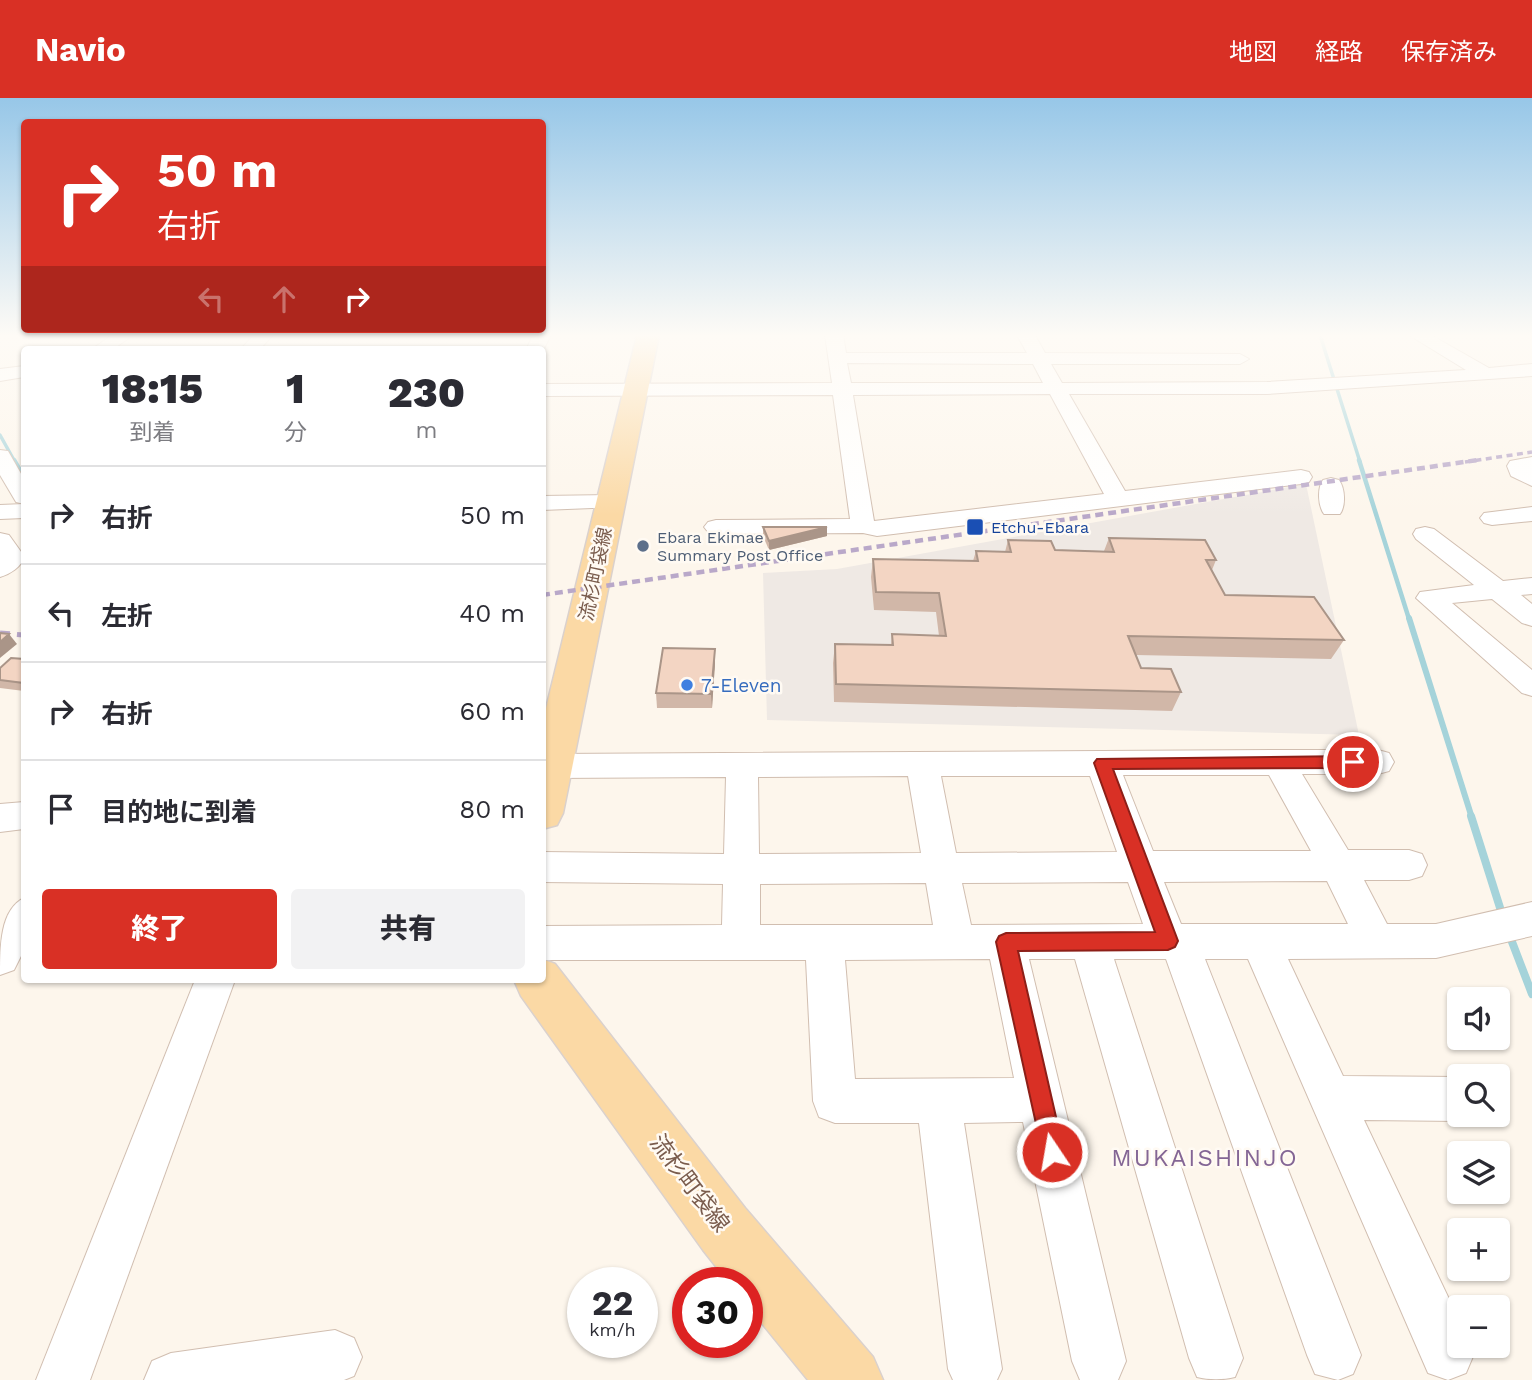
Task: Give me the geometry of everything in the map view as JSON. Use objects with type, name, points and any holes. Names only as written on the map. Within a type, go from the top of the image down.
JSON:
[{"type":"main road","name":"流杉町袋線","points":[[546,787],[594,588],[610,502],[636,395]]},
{"type":"main road","name":"流杉町袋線","points":[[540,983],[724,1229],[850,1380]]},
{"type":"street","points":[[843,395],[863,526]]},
{"type":"street","points":[[1060,395],[1118,499]]},
{"type":"street","points":[[1532,464],[1518,466],[1519,471],[1532,479]]},
{"type":"street","points":[[4,468],[21,494]]},
{"type":"street","points":[[716,527],[863,526],[877,529],[1301,477]]},
{"type":"street","points":[[1331,485],[1332,509]]},
{"type":"street","points":[[546,503],[610,502]]},
{"type":"street","points":[[0,512],[21,512]]},
{"type":"street","points":[[1492,518],[1532,514]]},
{"type":"street","points":[[1425,534],[1532,617]]},
{"type":"street","points":[[0,540],[13,558],[0,569]]},
{"type":"street","points":[[1532,586],[1429,598],[1532,686]]},
{"type":"street","points":[[1278,762],[1338,866],[1376,941]]},
{"type":"street","points":[[546,787],[742,765],[1378,762]]},
{"type":"street","points":[[1102,763],[1140,866],[1173,941],[1334,1355]]},
{"type":"street","points":[[922,764],[955,942]]},
{"type":"street","points":[[741,943],[742,765]]},
{"type":"street","points":[[0,818],[21,816]]},
{"type":"street","points":[[546,867],[742,869],[1409,865]]},
{"type":"street","points":[[0,957],[21,920]]},
{"type":"street","points":[[546,943],[1436,941],[1532,920]]},
{"type":"street","points":[[1260,941],[1447,1354]]},
{"type":"street","points":[[824,942],[835,1101],[1041,1100]]},
{"type":"street","points":[[1006,942],[1099,1361]]},
{"type":"street","points":[[1090,942],[1216,1358]]},
{"type":"street","points":[[63,1380],[214,983]]},
{"type":"street","points":[[1331,1098],[1447,1099]]},
{"type":"street","points":[[939,1101],[975,1369]]},
{"type":"street","points":[[171,1380],[335,1357]]},
{"type":"shaded area","points":[[1306,484],[1359,735],[767,720],[763,573],[837,569]]},
{"type":"building","points":[[763,527],[827,527],[769,541]]},
{"type":"building","points":[[1109,538],[1205,540],[1216,560],[1206,560],[1225,595],[1314,597],[1344,640],[1128,636],[1141,668],[1171,669],[1181,692],[836,684],[835,644],[893,645],[892,634],[946,636],[939,593],[876,592],[873,559],[978,561],[976,551],[1011,552],[1008,540],[1051,541],[1055,550],[1114,552]]},
{"type":"building","points":[[0,633],[9,634],[0,642]]},
{"type":"building","name":"7-Eleven","points":[[663,648],[715,649],[711,694],[656,693]]},
{"type":"building","points":[[11,658],[21,659],[21,683],[0,680],[0,668]]},
{"type":"waterway","points":[[1339,395],[1360,462]]},
{"type":"waterway","points":[[0,435],[15,462]]},
{"type":"waterway","points":[[14,460],[21,472]]},
{"type":"waterway","points":[[1359,460],[1409,619]]},
{"type":"waterway","points":[[1409,618],[1472,818]]},
{"type":"waterway","points":[[1471,816],[1502,914]]},
{"type":"waterway","points":[[1509,934],[1532,994]]},
{"type":"railway","points":[[1465,462],[1532,452]]},
{"type":"railway","points":[[546,594],[1478,460]]},
{"type":"railway","points":[[0,633],[21,635]]},
{"type":"place","name":"Etchu-Ebara","points":[[975,527]]},
{"type":"place","name":"Ebara Ekimae Summary Post Office","points":[[643,546]]},
{"type":"place","name":"7-Eleven","points":[[687,685]]},
{"type":"district","name":"MUKAISHINJO","points":[[1205,1158]]},
{"type":"route","points":[[1052,1152],[1006,942],[1168,941],[1102,763],[1353,762]]}]
